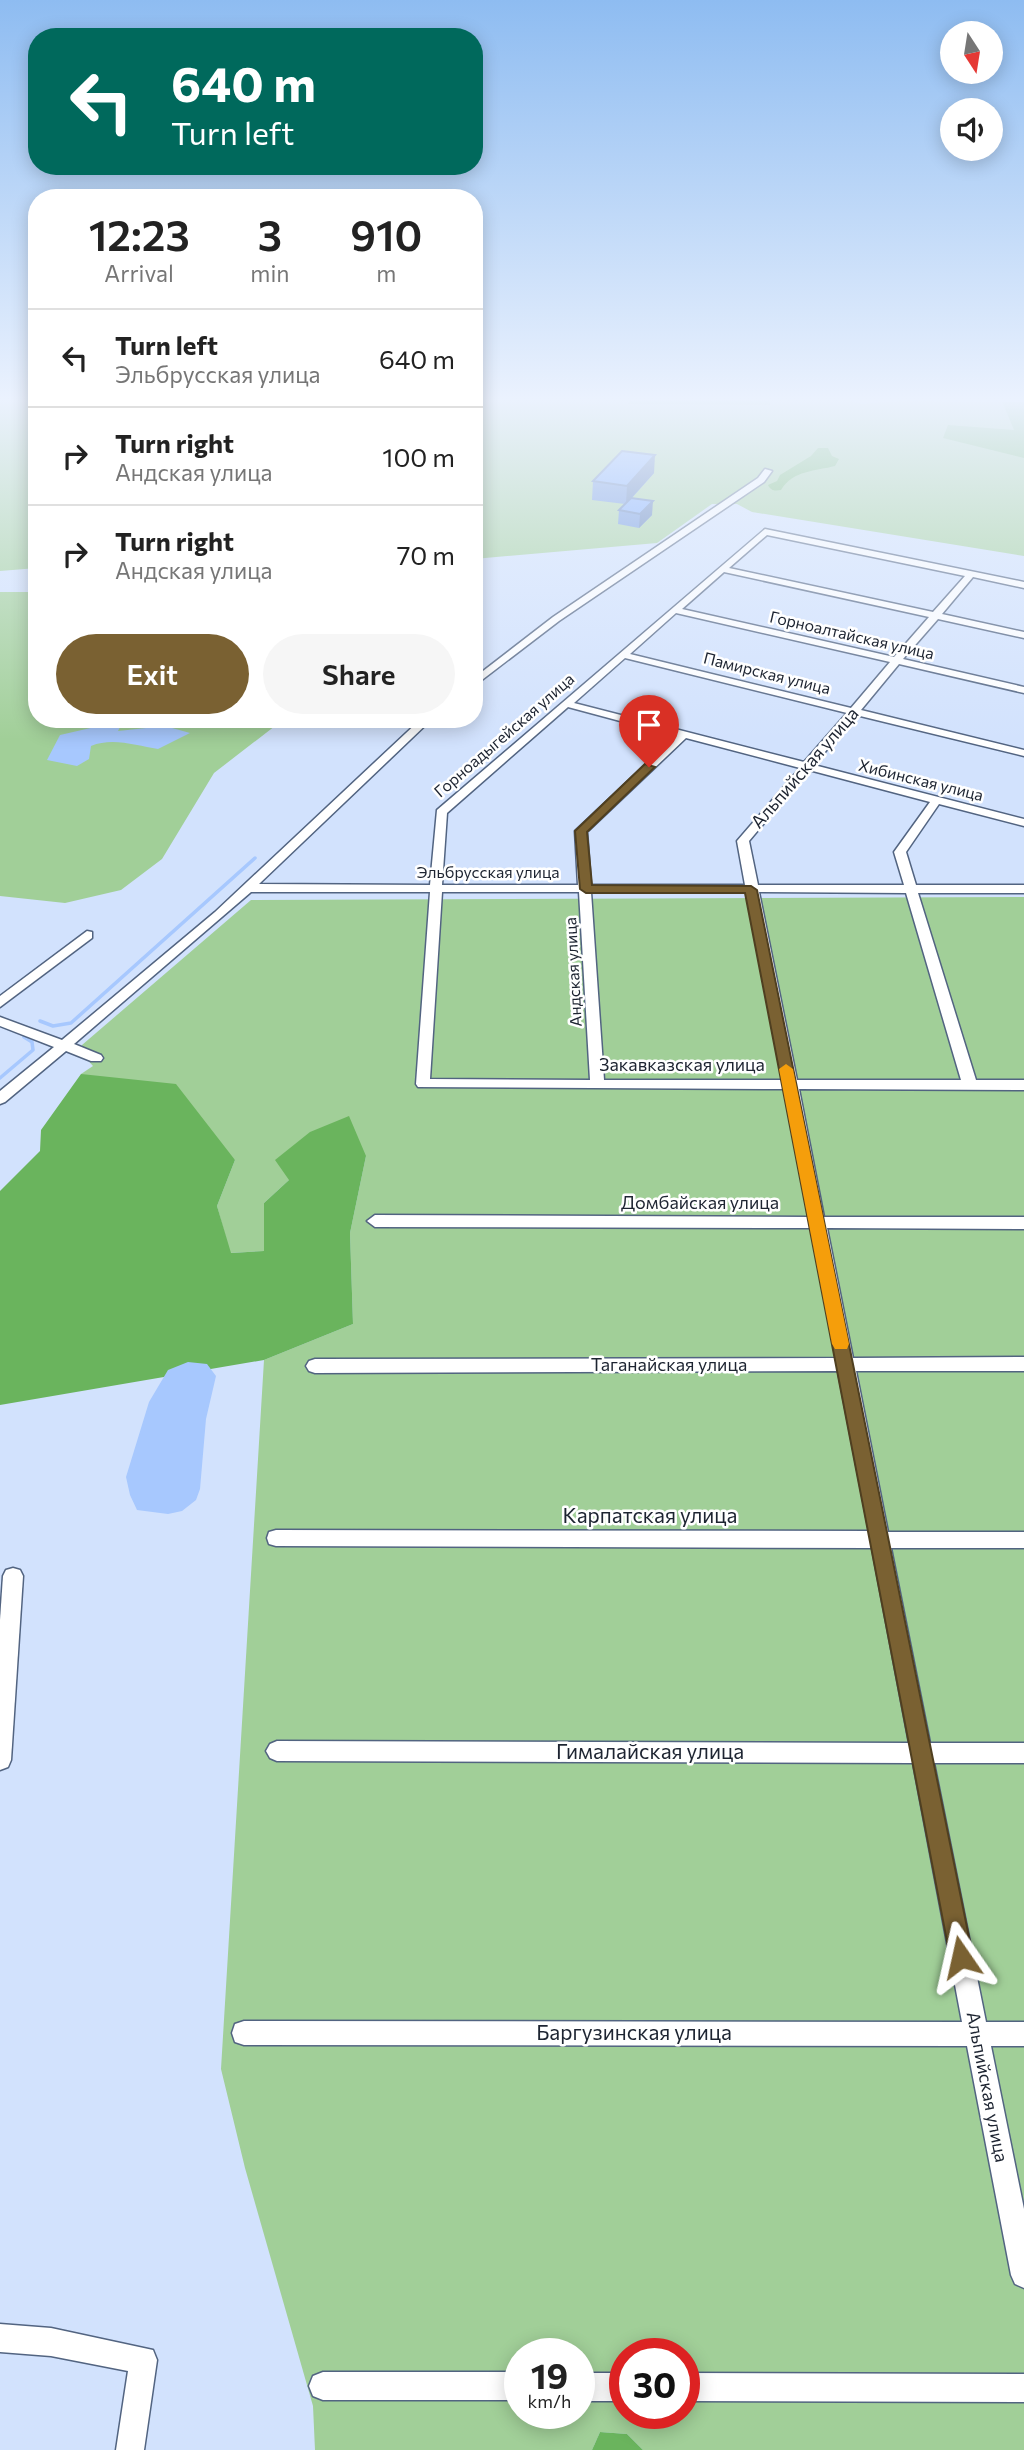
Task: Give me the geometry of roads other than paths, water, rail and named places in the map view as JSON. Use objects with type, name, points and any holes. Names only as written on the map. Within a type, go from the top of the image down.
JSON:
[{"type":"street","points":[[483,675],[556,619],[715,511]]},
{"type":"street","name":"Горноадыгейская улица","points":[[423,1084],[441,813],[765,532],[971,574]]},
{"type":"street","points":[[722,569],[1024,635]]},
{"type":"street","points":[[971,574],[1024,585]]},
{"type":"street","name":"Альпийская улица","points":[[971,574],[938,616],[743,841],[1024,2275]]},
{"type":"street","name":"Горноалтайская улица","points":[[674,610],[1024,690]]},
{"type":"street","name":"Памирская улица","points":[[624,655],[1024,753]]},
{"type":"street","name":"Хибинская улица","points":[[566,704],[1024,823]]},
{"type":"street","points":[[0,1099],[246,888],[417,728]]},
{"type":"street","name":"Андская улица","points":[[597,1085],[581,831],[683,735]]},
{"type":"street","points":[[936,801],[900,852],[970,1085]]},
{"type":"street","name":"Эльбрусская улица","points":[[246,888],[1024,889]]},
{"type":"street","points":[[0,1003],[87,935]]},
{"type":"street","points":[[0,1021],[96,1058]]},
{"type":"street","name":"Закавказская улица","points":[[423,1084],[1024,1085]]},
{"type":"street","name":"Домбайская улица","points":[[375,1221],[1024,1223]]},
{"type":"street","name":"Таганайская улица","points":[[315,1366],[1024,1364]]},
{"type":"street","name":"Карпатская улица","points":[[276,1538],[1024,1540]]},
{"type":"street","points":[[0,1759],[13,1576]]},
{"type":"street","name":"Гималайская улица","points":[[277,1751],[1024,1753]]},
{"type":"street","name":"Баргузинская улица","points":[[244,2033],[1024,2034]]},
{"type":"street","points":[[0,2338],[51,2342],[143,2360],[130,2450]]},
{"type":"street","points":[[323,2386],[504,2386]]},
{"type":"street","points":[[700,2387],[1024,2388]]},
{"type":"water","points":[[91,728],[120,728],[118,731],[172,728],[190,733],[158,749],[125,743],[99,743],[91,746],[89,759],[77,766],[47,760],[60,735]]},
{"type":"water","points":[[188,1362],[207,1364],[216,1376],[206,1419],[200,1489],[196,1500],[182,1511],[168,1514],[137,1510],[126,1477],[149,1402],[168,1370]]},
{"type":"waterway","points":[[40,1021],[53,1026],[71,1023],[255,858]]},
{"type":"waterway","points":[[0,1078],[33,1050],[32,1042],[24,1037]]}]
